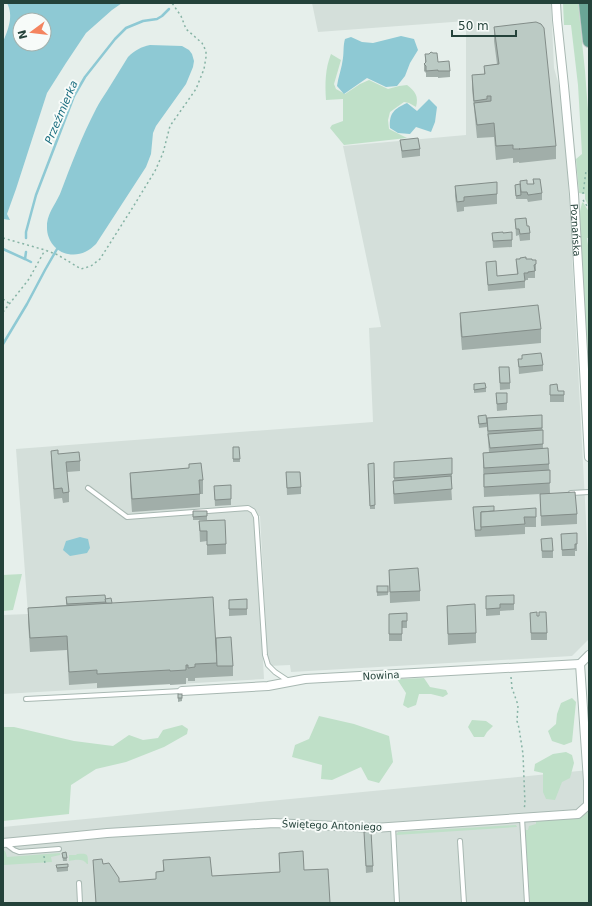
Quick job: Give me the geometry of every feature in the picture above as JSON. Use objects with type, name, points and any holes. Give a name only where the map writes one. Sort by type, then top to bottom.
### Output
[{"type":"main road","points":[[585,3],[589,42]]},
{"type":"street","name":"Poznańska","points":[[556,3],[574,194],[589,457]]},
{"type":"street","points":[[580,664],[589,655]]},
{"type":"street","name":"Nowina","points":[[182,692],[268,686],[305,679],[580,664]]},
{"type":"street","name":"Świętego Antoniego","points":[[4,843],[107,832],[274,823],[374,828],[578,814],[588,805],[580,664]]},
{"type":"lane","points":[[88,488],[127,517],[248,508],[253,511],[256,517],[265,655],[268,665],[275,672],[290,682]]},
{"type":"lane","points":[[564,493],[589,492]]},
{"type":"lane","points":[[26,699],[182,692]]},
{"type":"lane","points":[[522,818],[527,903]]},
{"type":"lane","points":[[393,827],[397,903]]},
{"type":"lane","points":[[460,841],[464,903]]},
{"type":"lane","points":[[4,843],[19,852],[59,849]]},
{"type":"lane","points":[[79,883],[80,903]]},
{"type":"path","points":[[3,238],[58,255],[82,269],[91,266],[100,259],[155,171],[163,153],[170,126],[196,89],[204,69],[206,51],[202,43],[186,29],[181,16],[172,3]]},
{"type":"path","points":[[583,194],[586,171],[589,171]]},
{"type":"path","points":[[582,200],[589,209]]},
{"type":"path","points":[[3,312],[29,279],[45,250]]},
{"type":"path","points":[[3,299],[10,304]]},
{"type":"path","points":[[511,668],[512,688],[518,705],[517,720],[523,754],[525,804],[522,818]]},
{"type":"shaded area","points":[[312,3],[551,3],[554,68],[564,103],[589,577],[589,639],[572,656],[291,672],[290,665],[268,666],[260,516],[255,516],[264,679],[3,694],[3,615],[28,614],[16,449],[373,422],[369,328],[381,327],[343,146],[466,135],[466,21],[318,32]]},
{"type":"shaded area","points":[[589,770],[589,903],[3,903],[3,827]]},
{"type":"green space","points":[[563,3],[578,3],[589,123],[589,207],[585,199],[585,194],[579,193],[576,159],[582,154],[578,85],[571,25],[564,25]]},
{"type":"green space","points":[[331,54],[341,60],[334,84],[336,89],[345,94],[369,80],[388,89],[407,85],[412,89],[417,97],[416,107],[404,102],[390,112],[388,120],[389,129],[407,138],[344,145],[330,128],[332,125],[343,121],[343,99],[326,100],[326,77]]},
{"type":"green space","points":[[583,202],[589,212],[589,238],[587,238],[589,245],[589,381],[579,215]]},
{"type":"green space","points":[[22,574],[13,610],[3,611],[3,575]]},
{"type":"green space","points":[[424,678],[430,687],[446,690],[448,694],[443,697],[431,694],[419,694],[416,705],[408,708],[403,705],[406,693],[397,679]]},
{"type":"green space","points":[[572,698],[576,702],[572,742],[564,745],[552,741],[548,731],[556,724],[557,714],[561,703]]},
{"type":"green space","points":[[319,716],[354,724],[389,736],[393,762],[379,783],[368,780],[361,767],[332,780],[321,779],[322,765],[292,757],[295,745],[309,739]]},
{"type":"green space","points":[[472,720],[486,721],[493,726],[484,737],[474,737],[468,727]]},
{"type":"green space","points":[[182,725],[188,729],[187,734],[164,747],[126,762],[96,769],[71,785],[69,814],[3,821],[3,727],[14,727],[74,741],[113,746],[129,735],[143,740],[158,738],[163,730]]},
{"type":"green space","points":[[566,752],[572,755],[574,763],[570,778],[562,782],[555,800],[546,799],[543,792],[543,773],[534,771],[535,764],[553,754]]},
{"type":"green space","points":[[589,811],[589,903],[530,903],[525,830],[528,830],[529,826],[536,824],[536,821],[578,818]]},
{"type":"green space","points":[[516,825],[517,827],[396,835],[398,832]]},
{"type":"green space","points":[[3,850],[7,857],[60,853],[60,855],[51,857],[52,862],[3,865]]},
{"type":"green space","points":[[69,855],[87,855],[88,864],[81,860],[69,861]]},
{"type":"water","points":[[7,3],[122,3],[86,33],[47,93],[7,214],[10,220],[3,219],[3,42],[10,23],[10,13]]},
{"type":"water","points":[[401,36],[414,39],[418,50],[410,63],[405,76],[397,86],[386,87],[367,78],[344,94],[337,86],[345,39],[351,37],[362,42],[373,43]]},
{"type":"water","points":[[150,45],[182,46],[189,50],[194,61],[186,84],[156,126],[153,133],[151,154],[146,167],[96,244],[80,254],[64,253],[56,248],[50,241],[47,232],[49,214],[60,194],[81,140],[100,102],[128,57],[138,49]]},
{"type":"water","points":[[429,99],[437,107],[435,122],[431,132],[416,127],[410,134],[398,133],[390,128],[390,119],[393,112],[399,107],[407,103],[417,111]]},
{"type":"water","points":[[80,537],[88,539],[90,548],[87,553],[70,556],[63,550],[66,541]]},
{"type":"building","points":[[536,22],[541,24],[544,28],[556,146],[513,149],[513,145],[496,146],[494,123],[477,125],[474,103],[491,101],[491,96],[487,96],[487,99],[474,101],[472,75],[485,74],[484,66],[499,64],[494,27]]},
{"type":"building","points":[[431,52],[437,53],[438,62],[449,61],[450,71],[426,71],[426,66],[424,64],[426,62],[425,54],[429,54]]},
{"type":"building","points":[[418,138],[420,149],[402,151],[400,140]]},
{"type":"building","points":[[533,179],[540,179],[542,193],[528,195],[527,192],[521,192],[520,181],[527,180],[527,184],[534,184]]},
{"type":"building","points":[[497,182],[497,194],[464,197],[464,201],[457,202],[455,186]]},
{"type":"building","points":[[520,184],[521,195],[516,196],[515,185]]},
{"type":"building","points":[[526,218],[530,233],[520,234],[519,229],[516,229],[515,219]]},
{"type":"building","points":[[512,232],[512,240],[493,241],[492,233]]},
{"type":"building","points":[[526,257],[526,259],[536,260],[536,264],[534,265],[535,271],[524,273],[525,281],[488,285],[486,262],[496,261],[497,276],[518,274],[516,259]]},
{"type":"building","points":[[538,305],[541,329],[462,337],[460,313]]},
{"type":"building","points":[[541,353],[543,365],[519,367],[518,359],[522,359],[522,355]]},
{"type":"building","points":[[499,367],[509,367],[510,383],[500,383]]},
{"type":"building","points":[[485,383],[486,388],[474,390],[474,384]]},
{"type":"building","points":[[557,384],[558,391],[564,391],[564,395],[550,395],[550,385]]},
{"type":"building","points":[[496,393],[507,393],[507,403],[497,404]]},
{"type":"building","points":[[486,415],[487,423],[479,424],[478,416]]},
{"type":"building","points":[[542,415],[542,428],[488,431],[487,418]]},
{"type":"building","points":[[543,430],[543,444],[490,448],[488,434]]},
{"type":"building","points":[[233,447],[239,447],[240,459],[233,459]]},
{"type":"building","points":[[548,448],[549,464],[484,468],[483,453]]},
{"type":"building","points":[[58,450],[58,454],[79,452],[80,461],[66,462],[69,492],[63,493],[62,488],[54,489],[51,451]]},
{"type":"building","points":[[452,458],[452,474],[394,478],[394,462]]},
{"type":"building","points":[[201,463],[203,480],[199,480],[200,494],[132,499],[130,473],[189,468],[189,464]]},
{"type":"building","points":[[374,463],[375,505],[370,506],[368,464]]},
{"type":"building","points":[[550,470],[550,483],[484,487],[484,474]]},
{"type":"building","points":[[286,472],[300,472],[301,487],[287,488]]},
{"type":"building","points":[[451,476],[452,489],[394,494],[393,481]]},
{"type":"building","points":[[231,485],[231,499],[215,500],[214,486]]},
{"type":"building","points":[[575,492],[577,514],[541,516],[540,494]]},
{"type":"building","points":[[494,506],[494,511],[481,512],[481,530],[475,530],[473,507]]},
{"type":"building","points":[[536,508],[536,517],[524,517],[525,524],[481,527],[481,512]]},
{"type":"building","points":[[193,511],[207,511],[207,516],[193,517]]},
{"type":"building","points":[[225,520],[226,544],[207,545],[207,531],[200,531],[199,521]]},
{"type":"building","points":[[577,533],[577,544],[575,544],[575,549],[562,550],[561,534]]},
{"type":"building","points":[[552,538],[553,551],[542,551],[541,539]]},
{"type":"building","points":[[418,568],[420,591],[390,592],[389,570]]},
{"type":"building","points":[[377,586],[388,586],[388,592],[377,592]]},
{"type":"building","points":[[105,595],[106,602],[67,604],[66,597]]},
{"type":"building","points":[[514,595],[514,604],[500,604],[500,608],[486,609],[486,596]]},
{"type":"building","points":[[213,597],[217,663],[195,664],[195,667],[188,668],[188,665],[186,665],[186,670],[97,674],[97,670],[69,672],[67,636],[30,638],[28,608]]},
{"type":"building","points":[[111,598],[112,603],[106,603],[105,599]]},
{"type":"building","points":[[247,599],[247,609],[229,609],[229,600]]},
{"type":"building","points":[[475,604],[476,633],[448,634],[447,606]]},
{"type":"building","points":[[537,612],[537,616],[539,616],[539,612],[546,612],[547,633],[531,633],[530,613]]},
{"type":"building","points":[[407,613],[407,621],[402,621],[402,634],[389,634],[389,614]]},
{"type":"building","points":[[231,637],[233,666],[217,666],[216,638]]},
{"type":"building","points":[[178,694],[182,694],[182,698],[178,698]]},
{"type":"building","points":[[371,831],[373,866],[366,866],[364,832]]},
{"type":"building","points":[[303,851],[304,870],[328,869],[330,903],[96,903],[93,860],[102,859],[103,864],[109,863],[119,878],[119,882],[156,879],[156,872],[164,871],[163,860],[210,857],[212,876],[280,872],[279,853]]},
{"type":"building","points":[[66,852],[67,858],[63,858],[62,853]]},
{"type":"building","points":[[68,864],[68,867],[57,868],[56,865]]},
{"type":"waterway","name":"Przeźmierka","points":[[26,238],[26,232],[36,195],[74,96],[85,77],[115,39],[126,28],[143,21],[157,19],[169,9]]},
{"type":"waterway","points":[[3,249],[25,259]]},
{"type":"waterway","name":"Przeźmierka","points":[[3,344],[57,249]]},
{"type":"waterway","name":"Przeźmierka","points":[[26,252],[25,259],[31,262]]}]
